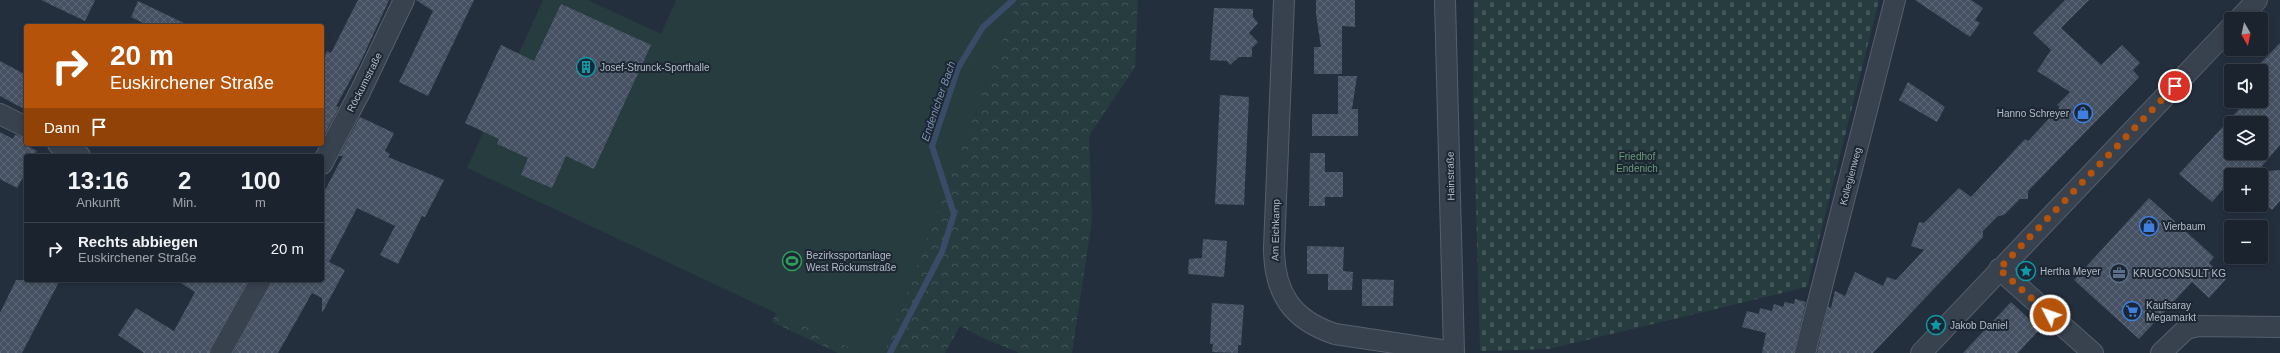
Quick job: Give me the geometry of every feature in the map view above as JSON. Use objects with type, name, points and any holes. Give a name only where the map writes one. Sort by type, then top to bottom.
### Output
[{"type":"street","name":"Röckumstraße","points":[[324,160],[360,92],[404,0]]},
{"type":"street","name":"Am Eichkamp","points":[[1284,0],[1274,248],[1275,273],[1280,287],[1296,313],[1316,328],[1335,334],[1454,352]]},
{"type":"street","name":"Hainstraße","points":[[1445,0],[1454,352]]},
{"type":"street","name":"Kollegienweg","points":[[1805,353],[1895,0]]},
{"type":"street","points":[[2246,12],[2257,0]]},
{"type":"street","points":[[1921,353],[1999,269],[2224,34]]},
{"type":"street","points":[[0,114],[24,126]]},
{"type":"street","points":[[62,146],[76,154]]},
{"type":"street","points":[[1999,269],[2094,353]]},
{"type":"street","points":[[220,353],[260,282]]},
{"type":"street","points":[[2161,353],[2186,329],[2198,326],[2280,327]]},
{"type":"green space","name":"Bezirkssportanlage West Röckumstraße","points":[[543,0],[588,0],[661,34],[676,0],[1018,0],[884,353],[861,353],[467,168]]},
{"type":"green space","points":[[861,0],[1138,0],[1135,67],[1089,136],[1092,220],[1072,353],[1019,353],[983,338],[960,326],[945,353],[838,353],[772,322],[785,292]]},
{"type":"green space","name":"Friedhof Endenich","points":[[1474,0],[1879,0],[1807,287],[1549,349],[1480,351],[1473,90]]},
{"type":"building","points":[[41,0],[95,0],[85,21]]},
{"type":"building","points":[[358,0],[389,0],[361,61],[336,106],[339,107],[324,135],[324,58],[327,51],[331,53]]},
{"type":"building","points":[[416,0],[474,0],[428,96],[399,82],[433,11]]},
{"type":"building","points":[[1316,0],[1355,0],[1355,27],[1342,26],[1342,74],[1314,74],[1314,47],[1321,47],[1316,14]]},
{"type":"building","points":[[1915,0],[1971,0],[1983,8],[1975,20],[1980,23],[1970,37]]},
{"type":"building","points":[[2065,0],[2089,0],[2061,28],[2101,65],[2122,45],[2140,63],[2133,70],[2139,77],[2028,191],[2028,199],[2020,199],[2004,215],[1998,216],[1983,231],[1983,237],[1873,353],[1817,353],[1828,307],[1831,308],[1835,291],[1845,296],[1855,272],[1883,286],[1887,277],[1896,280],[1924,250],[1911,246],[1919,222],[1924,223],[1959,188],[1971,197],[2025,139],[2028,141],[2060,107],[2057,105],[2070,92],[2037,71],[2051,50],[2033,33]]},
{"type":"building","points":[[138,1],[186,24],[145,24],[131,17]]},
{"type":"building","name":"Josef-Strunck-Sporthalle","points":[[561,4],[651,45],[594,169],[566,156],[552,188],[521,175],[528,158],[497,144],[499,139],[465,123],[501,45],[534,61]]},
{"type":"building","points":[[1214,8],[1253,9],[1253,17],[1258,23],[1249,33],[1258,42],[1252,48],[1252,57],[1239,57],[1230,65],[1227,61],[1210,60]]},
{"type":"building","points":[[2280,43],[2280,145],[2268,159],[2268,116],[2233,116],[2240,108],[2268,108],[2268,64],[2260,64]]},
{"type":"building","points":[[0,61],[24,74],[24,109],[0,96]]},
{"type":"building","points":[[1338,76],[1357,76],[1352,109],[1358,109],[1358,136],[1312,136],[1312,114],[1338,114]]},
{"type":"building","points":[[1908,82],[1945,107],[1937,122],[1899,100]]},
{"type":"building","points":[[1220,95],[1249,97],[1244,205],[1215,204]]},
{"type":"building","points":[[360,117],[394,133],[385,151],[390,154],[388,157],[444,180],[425,217],[422,216],[398,264],[380,255],[395,226],[357,208],[329,262],[345,270],[322,313],[322,298],[312,293],[278,353],[233,353],[271,282],[324,282],[324,192],[343,156],[339,156]]},
{"type":"building","points":[[2224,126],[2224,160],[2267,160],[2260,168],[2224,168],[2224,188],[2212,202],[2179,174]]},
{"type":"building","points":[[0,132],[13,139],[15,135],[24,137],[24,146],[28,146],[37,151],[35,154],[24,154],[24,176],[17,188],[0,179]]},
{"type":"building","points":[[1310,153],[1325,153],[1325,172],[1343,172],[1343,197],[1325,197],[1325,206],[1309,206]]},
{"type":"building","points":[[2280,170],[2280,201],[2272,210],[2268,206],[2268,171]]},
{"type":"building","points":[[2149,198],[2214,257],[2209,263],[2226,279],[2209,298],[2192,282],[2139,339],[2074,280]]},
{"type":"building","points":[[1203,239],[1227,241],[1224,277],[1188,274],[1189,259],[1202,258]]},
{"type":"building","points":[[1307,246],[1344,247],[1343,271],[1353,272],[1352,290],[1328,290],[1328,274],[1307,274]]},
{"type":"building","points":[[1362,279],[1394,280],[1393,306],[1362,306]]},
{"type":"building","points":[[16,280],[24,280],[24,282],[59,282],[22,353],[0,353],[0,313]]},
{"type":"building","points":[[179,282],[247,282],[209,353],[144,353],[118,335],[136,308],[174,331],[195,292]]},
{"type":"building","points":[[1795,299],[1806,302],[1794,353],[1762,353],[1766,333],[1742,327],[1747,311],[1759,314],[1760,308],[1772,311],[1774,304],[1783,307],[1785,302],[1794,304]]},
{"type":"building","points":[[2011,302],[2040,329],[2018,353],[1963,353]]},
{"type":"building","points":[[1212,303],[1244,305],[1241,345],[1238,345],[1238,353],[1212,352],[1213,344],[1210,344]]},
{"type":"waterway","name":"Endenicher Bach","points":[[890,353],[942,252],[954,214],[932,146],[958,68],[983,27],[1013,0]]},
{"type":"place","name":"Josef-Strunck-Sporthalle","points":[[586,67]]},
{"type":"place","name":"Hanno Schreyer","points":[[2083,113]]},
{"type":"place","name":"Vierbaum","points":[[2149,226]]},
{"type":"place","name":"Bezirkssportanlage West Röckumstraße","points":[[792,261]]},
{"type":"place","name":"Hertha Meyer","points":[[2026,271]]},
{"type":"place","name":"KRUGCONSULT KG","points":[[2119,273]]},
{"type":"place","name":"Kaufsaray Megamarkt","points":[[2132,311]]},
{"type":"place","name":"Jakob Daniel","points":[[1936,325]]},
{"type":"route","points":[[2050,315],[1999,269],[2175,86]]}]
